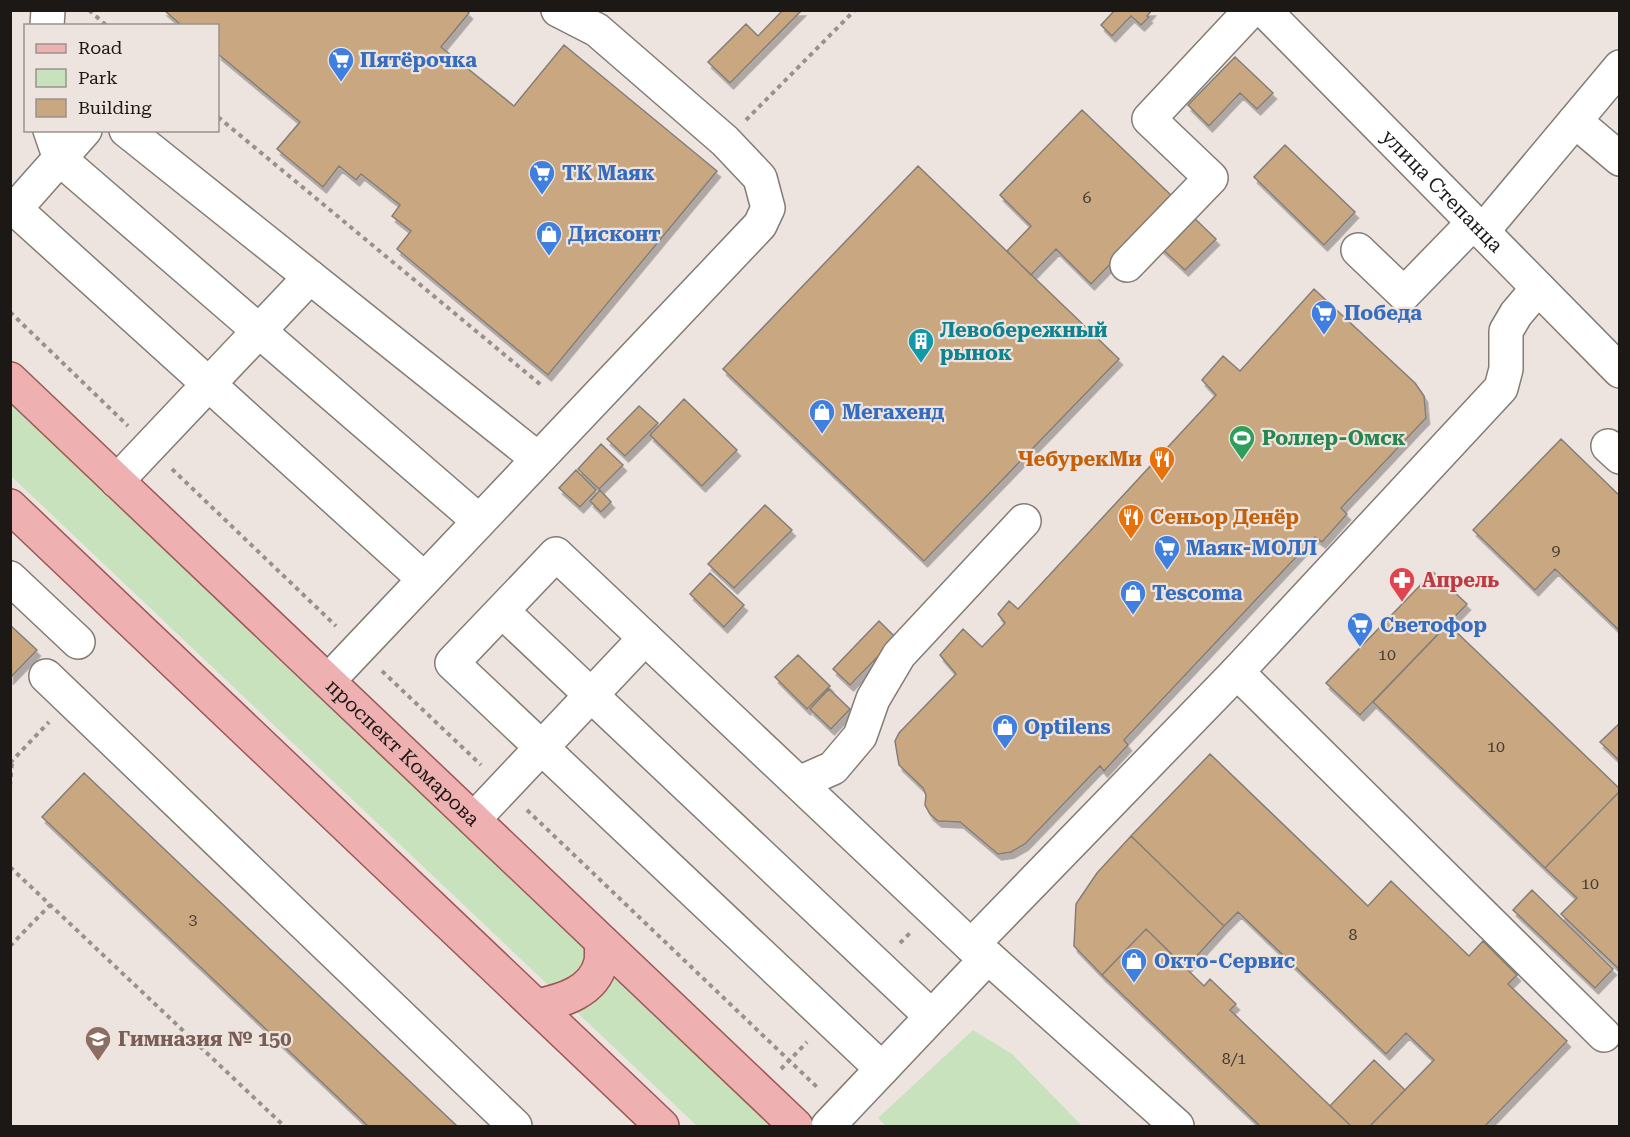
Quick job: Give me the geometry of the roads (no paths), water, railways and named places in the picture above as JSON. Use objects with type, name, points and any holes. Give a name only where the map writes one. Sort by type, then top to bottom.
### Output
[{"type":"main road","name":"проспект Комарова","points":[[10,379],[796,1126]]},
{"type":"main road","points":[[10,506],[662,1126]]},
{"type":"main road","points":[[536,1006],[559,1002],[577,993],[593,978],[601,962],[602,942]]},
{"type":"street","points":[[328,680],[760,225],[768,208],[760,178],[724,141],[597,30],[558,10]]},
{"type":"street","points":[[1127,265],[1211,178],[1149,118],[1251,10]]},
{"type":"street","name":"улица Степанца","points":[[1264,10],[1620,371]]},
{"type":"street","points":[[1358,250],[1404,294],[1478,227],[1575,121],[1620,67]]},
{"type":"street","points":[[1575,121],[1620,159]]},
{"type":"street","points":[[81,132],[55,145],[15,209],[424,579]]},
{"type":"street","points":[[129,132],[538,459]]},
{"type":"street","points":[[55,145],[259,331],[479,521]]},
{"type":"street","points":[[117,481],[310,277]]},
{"type":"street","points":[[835,1119],[932,1016],[979,951],[1500,388],[1506,369],[1506,331],[1516,314],[1538,288]]},
{"type":"street","points":[[799,783],[833,768],[860,736],[873,699],[899,655],[1024,521]]},
{"type":"street","points":[[882,1069],[452,663],[556,554],[979,951],[1177,1126]]},
{"type":"street","points":[[10,578],[78,642]]},
{"type":"street","points":[[502,611],[932,1016]]},
{"type":"street","points":[[474,819],[645,638]]},
{"type":"street","points":[[1237,672],[1604,1035]]},
{"type":"street","points":[[46,676],[515,1126]]},
{"type":"place","name":"Пятёрочка","points":[[341,83]]},
{"type":"place","name":"ТК Маяк","points":[[542,196]]},
{"type":"place","name":"Дисконт","points":[[549,257]]},
{"type":"place","name":"Победа","points":[[1324,336]]},
{"type":"place","name":"Левобережный рынок","points":[[921,364]]},
{"type":"place","name":"Мегахенд","points":[[822,435]]},
{"type":"place","name":"Роллер-Омск","points":[[1242,461]]},
{"type":"place","name":"ЧебурекМи","points":[[1162,482]]},
{"type":"place","name":"Сеньор Денёр","points":[[1131,540]]},
{"type":"place","name":"Маяк-МОЛЛ","points":[[1167,571]]},
{"type":"place","name":"Апрель","points":[[1402,603]]},
{"type":"place","name":"Tescoma","points":[[1133,616]]},
{"type":"place","name":"Светофор","points":[[1360,648]]},
{"type":"place","name":"Optilens","points":[[1005,750]]},
{"type":"place","name":"Окто-Сервис","points":[[1134,984]]},
{"type":"place","name":"Гимназия № 150","points":[[98,1062]]}]
